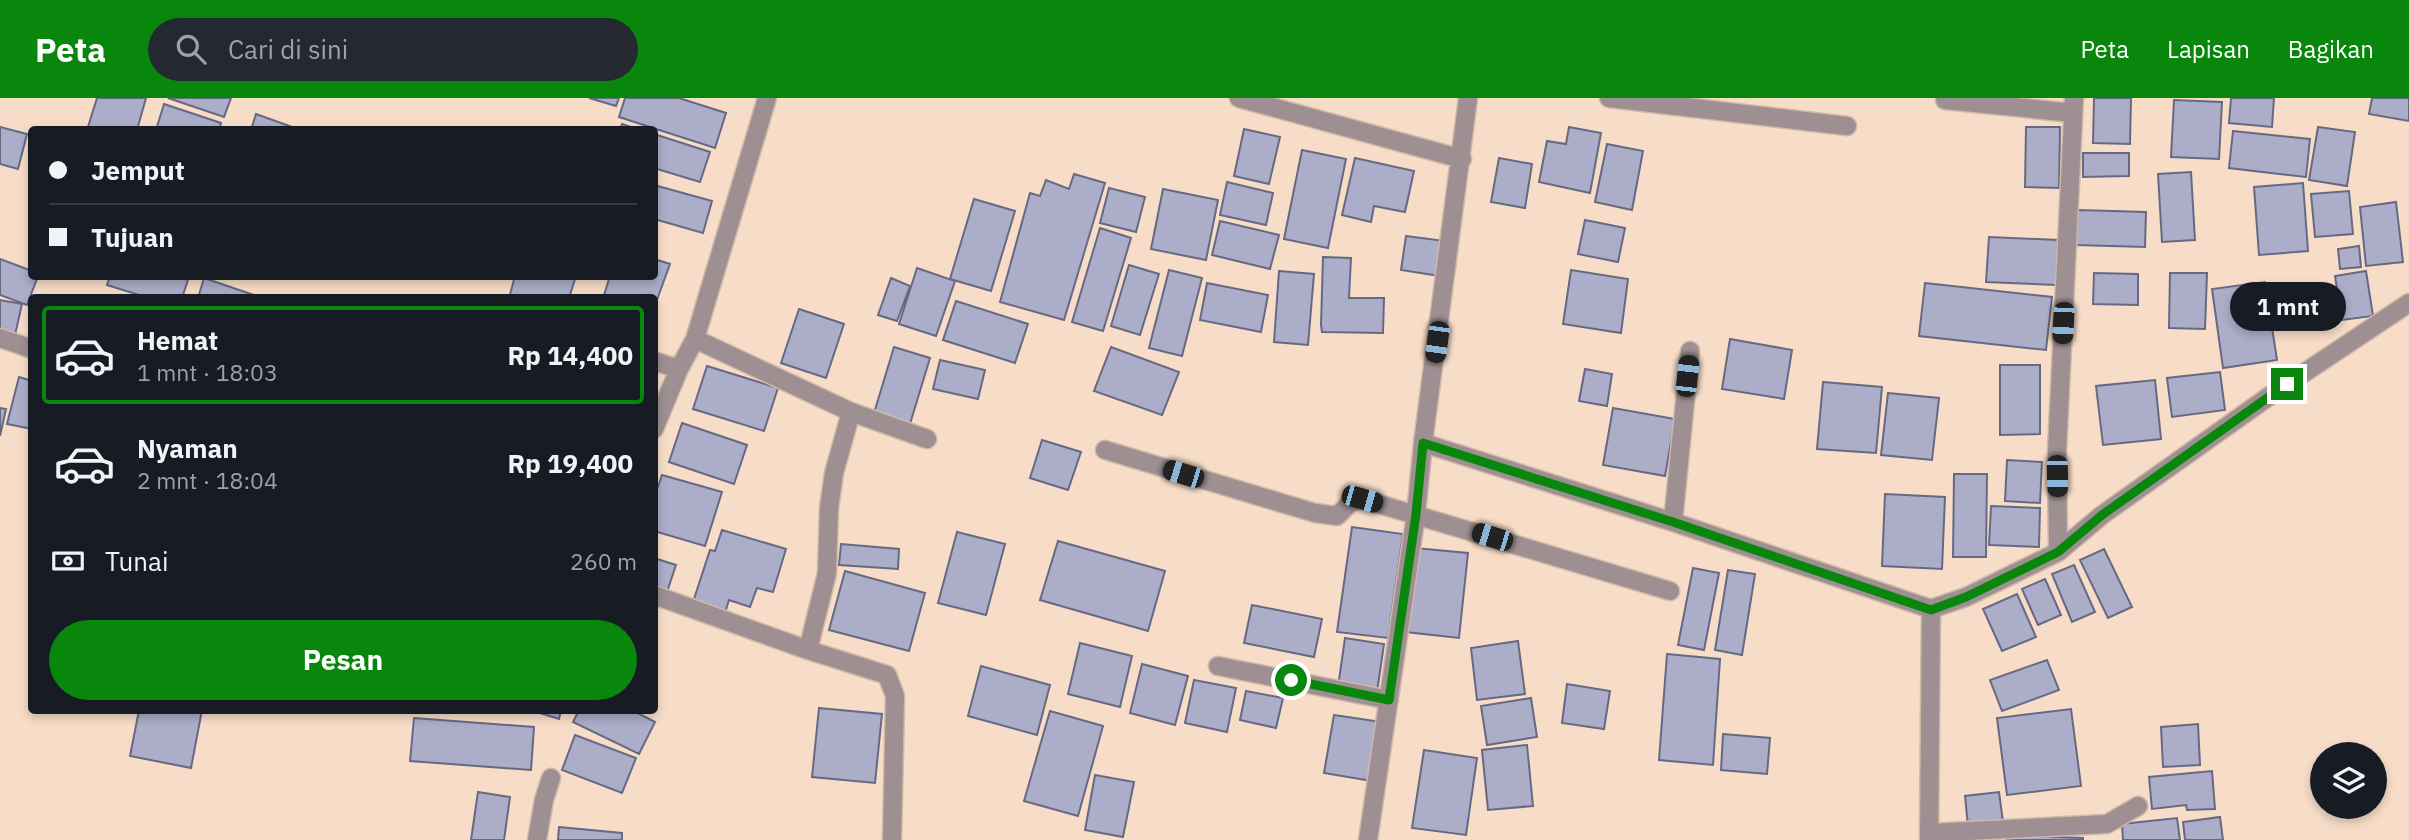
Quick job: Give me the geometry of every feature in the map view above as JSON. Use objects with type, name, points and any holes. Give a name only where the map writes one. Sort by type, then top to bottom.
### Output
[{"type":"street","points":[[658,419],[695,339],[767,98]]},
{"type":"street","points":[[1239,98],[1462,159]]},
{"type":"street","points":[[1368,840],[1416,514],[1468,98]]},
{"type":"street","points":[[1609,98],[1847,126]]},
{"type":"street","points":[[1945,100],[2073,106],[2057,451],[2058,552]]},
{"type":"street","points":[[1423,443],[1673,522],[1931,610],[1966,597],[2058,552],[2124,499],[2409,303]]},
{"type":"street","points":[[0,338],[28,348]]},
{"type":"street","points":[[695,339],[851,412],[927,439]]},
{"type":"street","points":[[1673,522],[1690,351]]},
{"type":"street","points":[[658,362],[679,369]]},
{"type":"street","points":[[808,650],[827,573],[829,508],[834,473],[851,412]]},
{"type":"street","points":[[1105,450],[1315,513],[1337,516],[1351,502],[1362,499],[1670,591]]},
{"type":"street","points":[[658,596],[887,675],[895,696],[892,840]]},
{"type":"street","points":[[1931,610],[1929,836],[2107,824],[2138,806]]},
{"type":"street","points":[[1218,666],[1389,700]]},
{"type":"street","points":[[537,840],[551,778]]},
{"type":"building","points":[[97,98],[146,98],[138,126],[88,126]]},
{"type":"building","points":[[168,98],[231,98],[224,117]]},
{"type":"building","points":[[589,98],[619,98],[616,106]]},
{"type":"building","points":[[625,98],[679,98],[726,113],[715,148],[658,130],[658,126],[647,126],[619,117]]},
{"type":"building","points":[[2094,98],[2131,98],[2130,144],[2093,143]]},
{"type":"building","points":[[2231,98],[2274,98],[2272,127],[2229,123]]},
{"type":"building","points":[[2372,98],[2409,98],[2409,121],[2369,114]]},
{"type":"building","points":[[2174,100],[2222,102],[2219,159],[2171,157]]},
{"type":"building","points":[[164,104],[221,123],[220,126],[157,126]]},
{"type":"building","points":[[256,114],[289,126],[252,126]]},
{"type":"building","points":[[0,127],[27,134],[18,169],[0,164]]},
{"type":"building","points":[[1569,127],[1601,133],[1590,193],[1539,182],[1547,141],[1566,144]]},
{"type":"building","points":[[2026,127],[2060,127],[2059,188],[2025,187]]},
{"type":"building","points":[[2318,127],[2355,132],[2347,186],[2309,180]]},
{"type":"building","points":[[1244,129],[1280,137],[1269,184],[1234,176]]},
{"type":"building","points":[[2233,131],[2310,139],[2306,177],[2229,168]]},
{"type":"building","points":[[658,135],[710,152],[700,182],[658,169]]},
{"type":"building","points":[[1607,144],[1643,151],[1632,210],[1595,202]]},
{"type":"building","points":[[1302,150],[1346,159],[1328,248],[1284,239]]},
{"type":"building","points":[[2083,153],[2129,153],[2129,176],[2083,177]]},
{"type":"building","points":[[1355,158],[1414,171],[1405,212],[1374,206],[1371,222],[1342,215]]},
{"type":"building","points":[[1499,158],[1532,164],[1525,208],[1491,202]]},
{"type":"building","points":[[2191,172],[2195,240],[2162,242],[2158,174]]},
{"type":"building","points":[[1074,174],[1105,183],[1064,320],[1000,302],[1030,193],[1040,196],[1046,180],[1069,189]]},
{"type":"building","points":[[1227,182],[1273,193],[1266,225],[1220,215]]},
{"type":"building","points":[[2303,183],[2308,251],[2259,255],[2254,187]]},
{"type":"building","points":[[658,186],[712,201],[703,233],[658,220]]},
{"type":"building","points":[[1109,188],[1145,197],[1136,232],[1100,223]]},
{"type":"building","points":[[1163,189],[1218,200],[1206,260],[1151,249]]},
{"type":"building","points":[[2349,191],[2353,234],[2315,237],[2311,194]]},
{"type":"building","points":[[974,199],[1015,211],[991,291],[950,279]]},
{"type":"building","points":[[2396,202],[2403,262],[2366,266],[2360,207]]},
{"type":"building","points":[[2078,210],[2146,212],[2145,247],[2076,245]]},
{"type":"building","points":[[1585,220],[1625,228],[1618,262],[1578,254]]},
{"type":"building","points":[[1220,221],[1279,235],[1270,269],[1212,255]]},
{"type":"building","points":[[1100,228],[1131,238],[1103,331],[1072,322]]},
{"type":"building","points":[[1406,236],[1445,241],[1440,276],[1401,270]]},
{"type":"building","points":[[1989,237],[2058,240],[2056,285],[1986,282]]},
{"type":"building","points":[[2359,246],[2361,267],[2340,269],[2338,249]]},
{"type":"building","points":[[1323,257],[1351,258],[1349,298],[1384,298],[1383,333],[1322,332]]},
{"type":"building","points":[[0,259],[28,270],[28,280],[36,280],[31,294],[28,294],[27,305],[0,295]]},
{"type":"building","points":[[658,260],[670,264],[658,297],[658,294],[604,294],[609,280],[658,280]]},
{"type":"building","points":[[1129,265],[1159,274],[1140,335],[1111,326]]},
{"type":"building","points":[[917,268],[955,281],[936,336],[899,324]]},
{"type":"building","points":[[1169,270],[1202,278],[1182,356],[1149,348]]},
{"type":"building","points":[[1571,270],[1628,279],[1621,333],[1563,324]]},
{"type":"building","points":[[1279,271],[1314,274],[1308,345],[1274,342]]},
{"type":"building","points":[[2366,271],[2373,316],[2342,320],[2335,276]]},
{"type":"building","points":[[2094,273],[2138,274],[2138,305],[2093,304]]},
{"type":"building","points":[[2170,273],[2207,273],[2205,329],[2169,328]]},
{"type":"building","points":[[891,278],[910,286],[897,321],[878,315]]},
{"type":"building","points":[[109,280],[188,280],[183,294],[136,294],[107,285]]},
{"type":"building","points":[[203,280],[210,280],[251,294],[199,294]]},
{"type":"building","points":[[514,280],[575,280],[570,294],[510,294]]},
{"type":"building","points":[[2265,282],[2277,360],[2223,368],[2212,289]]},
{"type":"building","points":[[1207,283],[1268,295],[1261,332],[1200,320]]},
{"type":"building","points":[[1925,283],[2052,297],[2046,350],[1919,336]]},
{"type":"building","points":[[0,300],[22,304],[15,335],[0,332]]},
{"type":"building","points":[[956,301],[1028,324],[1015,363],[943,340]]},
{"type":"building","points":[[799,309],[844,324],[826,378],[781,363]]},
{"type":"building","points":[[1730,339],[1792,350],[1784,399],[1722,389]]},
{"type":"building","points":[[894,347],[930,358],[910,424],[874,413]]},
{"type":"building","points":[[1111,347],[1179,372],[1162,415],[1094,391]]},
{"type":"building","points":[[940,360],[985,370],[978,399],[933,389]]},
{"type":"building","points":[[2000,365],[2040,365],[2040,434],[2000,435]]},
{"type":"building","points":[[707,366],[778,388],[764,431],[693,409]]},
{"type":"building","points":[[1585,369],[1612,374],[1607,406],[1579,401]]},
{"type":"building","points":[[2220,372],[2225,410],[2172,417],[2167,378]]},
{"type":"building","points":[[19,377],[28,380],[28,428],[7,424]]},
{"type":"building","points":[[2155,380],[2161,439],[2103,445],[2096,386]]},
{"type":"building","points":[[1823,382],[1882,387],[1876,453],[1817,449]]},
{"type":"building","points":[[1888,393],[1939,398],[1932,460],[1881,455]]},
{"type":"building","points":[[0,408],[6,409],[0,436]]},
{"type":"building","points":[[1613,408],[1675,419],[1665,476],[1603,465]]},
{"type":"building","points":[[682,423],[747,445],[734,484],[669,462]]},
{"type":"building","points":[[1042,440],[1081,452],[1068,490],[1030,478]]},
{"type":"building","points":[[2007,460],[2042,462],[2040,503],[2005,501]]},
{"type":"building","points":[[1954,474],[1987,474],[1986,557],[1953,557]]},
{"type":"building","points":[[662,475],[722,492],[705,546],[658,532],[658,486]]},
{"type":"building","points":[[1885,494],[1945,497],[1942,569],[1882,566]]},
{"type":"building","points":[[1991,506],[2040,508],[2039,547],[1989,545]]},
{"type":"building","points":[[1352,527],[1403,534],[1388,638],[1337,632]]},
{"type":"building","points":[[722,530],[786,549],[773,592],[757,588],[750,607],[729,600],[724,616],[692,605],[710,550],[715,551]]},
{"type":"building","points":[[957,532],[1005,544],[986,615],[938,603]]},
{"type":"building","points":[[1058,541],[1165,571],[1148,631],[1040,600]]},
{"type":"building","points":[[841,544],[899,549],[898,569],[839,565]]},
{"type":"building","points":[[1415,548],[1468,553],[1459,638],[1406,632]]},
{"type":"building","points":[[2104,549],[2132,607],[2108,618],[2080,560]]},
{"type":"building","points":[[658,559],[676,565],[667,592],[658,589]]},
{"type":"building","points":[[2074,565],[2095,612],[2072,622],[2052,574]]},
{"type":"building","points":[[1693,568],[1719,573],[1704,650],[1678,645]]},
{"type":"building","points":[[1728,570],[1755,574],[1742,655],[1715,650]]},
{"type":"building","points":[[845,571],[925,593],[909,651],[829,630]]},
{"type":"building","points":[[2045,579],[2061,615],[2038,625],[2022,589]]},
{"type":"building","points":[[2017,594],[2036,637],[2002,651],[1983,609]]},
{"type":"building","points":[[1252,605],[1322,619],[1314,657],[1244,643]]},
{"type":"building","points":[[1345,638],[1384,644],[1377,692],[1338,687]]},
{"type":"building","points":[[1518,641],[1525,694],[1477,700],[1471,648]]},
{"type":"building","points":[[1080,643],[1132,656],[1120,707],[1068,694]]},
{"type":"building","points":[[1667,654],[1720,659],[1713,765],[1659,760]]},
{"type":"building","points":[[2047,660],[2059,690],[2002,711],[1990,680]]},
{"type":"building","points":[[1142,664],[1188,676],[1175,725],[1130,713]]},
{"type":"building","points":[[981,666],[1050,685],[1037,735],[968,716]]},
{"type":"building","points":[[1194,680],[1236,688],[1227,732],[1185,723]]},
{"type":"building","points":[[1567,684],[1610,691],[1604,729],[1562,723]]},
{"type":"building","points":[[1246,691],[1283,698],[1276,728],[1240,720]]},
{"type":"building","points":[[1531,698],[1537,737],[1487,745],[1481,706]]},
{"type":"building","points":[[819,708],[882,714],[875,783],[812,777]]},
{"type":"building","points":[[2071,709],[2081,786],[2007,795],[1997,718]]},
{"type":"building","points":[[1050,711],[1103,726],[1078,816],[1024,801]]},
{"type":"building","points":[[138,714],[201,714],[191,768],[130,756]]},
{"type":"building","points":[[543,714],[560,714],[559,719]]},
{"type":"building","points":[[577,714],[640,714],[655,722],[639,754],[573,722]]},
{"type":"building","points":[[1334,715],[1382,722],[1372,781],[1324,773]]},
{"type":"building","points":[[414,718],[534,727],[531,770],[410,761]]},
{"type":"building","points":[[2198,724],[2200,765],[2163,767],[2161,727]]},
{"type":"building","points":[[1723,734],[1770,738],[1767,774],[1721,770]]},
{"type":"building","points":[[575,735],[636,758],[622,793],[562,770]]},
{"type":"building","points":[[1527,745],[1533,806],[1488,810],[1482,750]]},
{"type":"building","points":[[1424,750],[1477,758],[1466,835],[1412,828]]},
{"type":"building","points":[[2212,771],[2215,809],[2187,810],[2186,805],[2152,809],[2149,777]]},
{"type":"building","points":[[1095,775],[1134,782],[1123,837],[1085,830]]},
{"type":"building","points":[[478,792],[510,797],[504,840],[471,840]]},
{"type":"building","points":[[1999,792],[2003,822],[1968,826],[1965,796]]},
{"type":"building","points":[[2220,817],[2223,840],[2185,840],[2183,822]]},
{"type":"building","points":[[2177,818],[2180,840],[2123,840],[2122,824]]},
{"type":"building","points":[[559,827],[622,833],[622,840],[558,840]]},
{"type":"building","points":[[2007,835],[2083,838],[2083,840],[2007,840]]},
{"type":"route","points":[[1291,680],[1389,700],[1416,514],[1423,443],[1673,522],[1931,610],[1966,597],[2058,552],[2102,515],[2287,384]]}]
